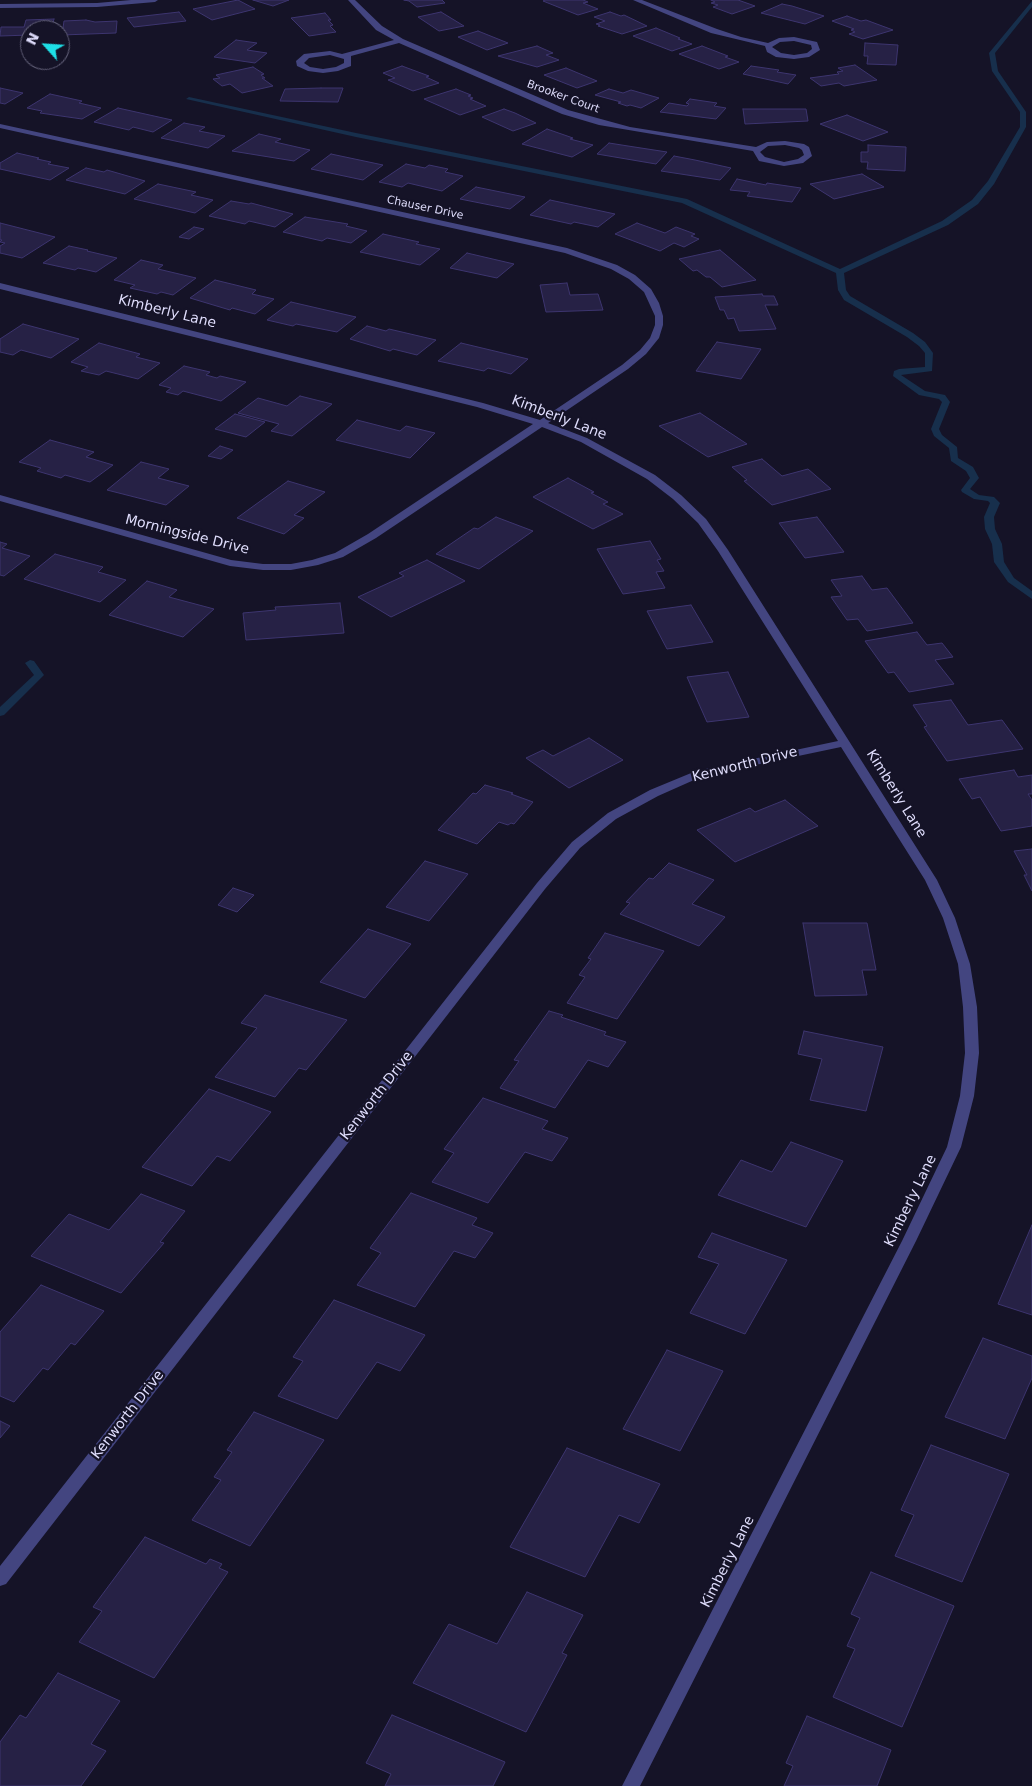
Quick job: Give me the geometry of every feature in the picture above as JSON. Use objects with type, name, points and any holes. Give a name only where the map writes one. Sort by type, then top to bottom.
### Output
[{"type":"street","points":[[0,6],[88,5],[155,0]]},
{"type":"street","name":"Brooker Court","points":[[351,0],[379,28],[400,41],[558,109],[587,119],[640,130],[757,149],[767,144],[793,144],[806,149],[808,156],[800,162],[776,163],[762,159],[756,152],[757,149]]},
{"type":"street","points":[[636,0],[714,31],[740,39],[769,45],[779,40],[802,40],[814,44],[816,50],[809,55],[786,56],[773,53],[769,45]]},
{"type":"street","points":[[344,56],[349,61],[348,64],[330,70],[312,70],[300,64],[302,58],[314,54],[330,53],[344,56],[400,41]]},
{"type":"street","name":"Chauser Drive","points":[[0,126],[567,250],[614,267],[648,291],[655,303],[659,316],[659,326],[654,338],[643,352],[625,367],[540,424]]},
{"type":"street","name":"Kimberly Lane","points":[[0,286],[452,398],[540,424],[584,440],[651,477],[677,497],[702,521],[723,550],[846,742],[931,880],[949,918],[964,964],[970,1006],[972,1053],[968,1096],[954,1147],[909,1241],[632,1786]]},
{"type":"street","name":"Morningside Drive","points":[[0,498],[230,563],[263,567],[291,567],[314,563],[339,555],[372,536],[540,424]]},
{"type":"street","name":"Kenworth Drive","points":[[0,1579],[541,886],[576,845],[612,816],[654,793],[700,773],[846,742]]},
{"type":"building","points":[[238,0],[255,9],[212,20],[193,9]]},
{"type":"building","points":[[253,0],[289,0],[273,6]]},
{"type":"building","points":[[404,0],[442,0],[445,3],[417,7]]},
{"type":"building","points":[[583,0],[588,2],[583,3],[598,9],[578,15],[543,1]]},
{"type":"building","points":[[711,0],[738,0],[755,6],[732,14],[713,7],[718,5],[711,3],[715,2]]},
{"type":"building","points":[[782,4],[824,16],[805,24],[761,13]]},
{"type":"building","points":[[179,12],[186,21],[134,27],[127,18]]},
{"type":"building","points":[[441,12],[464,26],[439,31],[418,17]]},
{"type":"building","points":[[610,12],[621,16],[624,15],[647,26],[622,34],[596,24],[605,21],[594,17]]},
{"type":"building","points":[[325,13],[333,25],[330,26],[336,32],[309,36],[291,18]]},
{"type":"building","points":[[847,16],[861,21],[866,20],[893,30],[863,39],[849,34],[855,32],[851,30],[854,29],[832,21]]},
{"type":"building","points":[[70,21],[117,21],[116,33],[70,35]]},
{"type":"building","points":[[1,27],[20,27],[20,35],[0,36]]},
{"type":"building","points":[[656,28],[692,44],[672,51],[633,36]]},
{"type":"building","points":[[478,31],[508,43],[487,50],[458,37]]},
{"type":"building","points":[[236,40],[257,43],[247,50],[267,53],[255,63],[214,57]]},
{"type":"building","points":[[865,43],[898,45],[896,65],[867,64],[868,56],[864,56]]},
{"type":"building","points":[[537,46],[553,53],[546,55],[559,60],[537,67],[498,56]]},
{"type":"building","points":[[702,46],[739,62],[719,69],[679,54]]},
{"type":"building","points":[[855,65],[877,80],[844,86],[839,83],[821,86],[810,78],[839,74],[837,72],[843,71],[838,68]]},
{"type":"building","points":[[402,66],[429,76],[426,77],[439,83],[413,91],[388,80],[395,78],[383,73]]},
{"type":"building","points":[[751,66],[779,70],[777,72],[796,75],[788,84],[743,74]]},
{"type":"building","points":[[253,67],[264,74],[261,75],[265,78],[262,78],[273,86],[242,93],[230,84],[222,86],[213,79],[220,78],[216,75]]},
{"type":"building","points":[[566,68],[597,81],[577,88],[544,75]]},
{"type":"building","points":[[0,88],[23,93],[5,104],[0,103]]},
{"type":"building","points":[[343,88],[338,102],[280,101],[285,89]]},
{"type":"building","points":[[456,89],[471,95],[468,96],[473,98],[470,99],[486,106],[460,115],[424,99]]},
{"type":"building","points":[[609,89],[623,93],[631,90],[659,98],[641,108],[627,106],[618,103],[621,102],[595,95]]},
{"type":"building","points":[[50,94],[82,101],[79,103],[101,108],[82,119],[40,113],[42,111],[27,108]]},
{"type":"building","points":[[690,99],[717,103],[714,106],[726,108],[716,119],[660,112],[669,103],[687,106],[689,104],[686,103]]},
{"type":"building","points":[[118,108],[172,120],[153,132],[133,127],[129,130],[94,122]]},
{"type":"building","points":[[504,109],[536,123],[513,131],[482,117]]},
{"type":"building","points":[[743,109],[806,109],[808,121],[745,124]]},
{"type":"building","points":[[847,115],[888,132],[863,141],[820,124]]},
{"type":"building","points":[[184,123],[205,127],[199,131],[225,136],[208,148],[161,138]]},
{"type":"building","points":[[547,129],[573,138],[570,139],[593,145],[572,157],[522,144]]},
{"type":"building","points":[[259,134],[281,139],[275,142],[310,150],[294,161],[232,151]]},
{"type":"building","points":[[609,143],[667,152],[656,164],[597,154]]},
{"type":"building","points":[[868,145],[906,147],[905,171],[867,169],[868,162],[861,162],[861,152],[868,152]]},
{"type":"building","points":[[17,153],[51,162],[48,164],[69,168],[50,180],[0,169],[0,163]]},
{"type":"building","points":[[331,154],[383,165],[363,180],[311,169]]},
{"type":"building","points":[[674,156],[731,168],[720,180],[661,171]]},
{"type":"building","points":[[406,164],[425,168],[429,165],[448,169],[445,172],[463,176],[442,191],[408,183],[402,187],[379,182]]},
{"type":"building","points":[[86,168],[104,172],[107,170],[145,181],[125,194],[66,180]]},
{"type":"building","points":[[862,174],[884,187],[834,199],[810,184]]},
{"type":"building","points":[[737,179],[766,185],[767,183],[801,188],[792,202],[747,196],[750,192],[730,190]]},
{"type":"building","points":[[158,184],[196,192],[191,195],[213,200],[195,213],[134,199]]},
{"type":"building","points":[[476,187],[525,197],[510,209],[460,199]]},
{"type":"building","points":[[550,200],[615,214],[598,227],[574,222],[571,224],[530,215]]},
{"type":"building","points":[[231,201],[251,203],[293,214],[275,227],[249,221],[245,224],[209,216]]},
{"type":"building","points":[[305,217],[348,224],[346,226],[367,231],[351,243],[327,238],[322,241],[283,232]]},
{"type":"building","points":[[0,223],[55,237],[22,258],[0,253],[0,246],[5,243],[0,242],[2,240],[0,240]]},
{"type":"building","points":[[637,223],[665,233],[676,227],[695,234],[691,236],[699,239],[684,247],[674,243],[660,251],[615,234]]},
{"type":"building","points":[[194,227],[204,229],[189,239],[179,237]]},
{"type":"building","points":[[383,234],[440,249],[420,265],[360,252]]},
{"type":"building","points":[[69,246],[117,258],[96,272],[78,268],[75,270],[43,263]]},
{"type":"building","points":[[720,250],[756,280],[722,287],[710,277],[706,277],[697,270],[693,271],[679,259]]},
{"type":"building","points":[[467,253],[514,264],[497,278],[450,268]]},
{"type":"building","points":[[141,260],[163,265],[158,269],[196,278],[173,295],[161,292],[157,294],[130,288],[135,285],[114,280]]},
{"type":"building","points":[[215,280],[256,290],[252,294],[274,299],[255,314],[232,308],[230,310],[190,298]]},
{"type":"building","points":[[567,283],[570,295],[598,294],[603,310],[546,312],[540,285]]},
{"type":"building","points":[[762,294],[763,296],[774,296],[778,305],[765,305],[776,329],[739,331],[734,318],[728,319],[724,310],[720,310],[715,297]]},
{"type":"building","points":[[291,302],[356,317],[337,332],[296,324],[293,326],[267,320]]},
{"type":"building","points":[[23,324],[79,339],[51,358],[21,350],[13,355],[0,352],[0,339]]},
{"type":"building","points":[[367,326],[436,340],[417,355],[393,349],[390,351],[350,339]]},
{"type":"building","points":[[717,342],[761,349],[741,379],[696,371]]},
{"type":"building","points":[[99,343],[140,354],[136,357],[160,363],[138,379],[106,371],[99,375],[81,371],[88,367],[71,362]]},
{"type":"building","points":[[461,343],[528,359],[511,374],[488,368],[484,371],[438,361]]},
{"type":"building","points":[[184,366],[210,372],[206,375],[217,378],[220,376],[246,382],[221,401],[183,391],[178,395],[166,392],[171,388],[159,385]]},
{"type":"building","points":[[300,396],[332,404],[292,436],[271,431],[279,424],[238,413],[258,398],[287,406]]},
{"type":"building","points":[[700,413],[747,444],[708,457],[659,426]]},
{"type":"building","points":[[235,414],[265,422],[246,437],[215,429]]},
{"type":"building","points":[[357,420],[400,431],[406,426],[435,433],[410,458],[336,440]]},
{"type":"building","points":[[50,440],[94,452],[86,457],[113,465],[90,482],[65,475],[61,478],[37,471],[41,468],[19,462]]},
{"type":"building","points":[[220,446],[233,450],[221,459],[208,456]]},
{"type":"building","points":[[762,459],[782,476],[808,469],[831,489],[772,505],[744,481],[747,480],[732,467]]},
{"type":"building","points":[[141,462],[169,469],[158,478],[189,486],[166,505],[107,490]]},
{"type":"building","points":[[568,478],[608,502],[603,504],[623,514],[593,529],[533,497]]},
{"type":"building","points":[[288,481],[325,492],[294,515],[304,518],[284,534],[237,518]]},
{"type":"building","points":[[496,517],[533,531],[479,569],[436,554],[474,528],[478,529]]},
{"type":"building","points":[[817,517],[844,552],[805,558],[779,523]]},
{"type":"building","points":[[650,541],[661,559],[657,560],[664,571],[656,572],[665,588],[623,594],[597,549]]},
{"type":"building","points":[[0,542],[7,544],[2,548],[30,556],[4,576],[0,575]]},
{"type":"building","points":[[55,554],[103,567],[98,572],[126,580],[100,602],[24,579]]},
{"type":"building","points":[[427,560],[465,581],[391,617],[358,597],[404,576],[399,573]]},
{"type":"building","points":[[862,576],[872,590],[887,588],[913,623],[867,631],[858,619],[847,620],[831,597],[842,596],[831,580]]},
{"type":"building","points":[[147,581],[177,590],[169,597],[214,609],[183,637],[109,615]]},
{"type":"building","points":[[340,603],[344,633],[246,640],[243,613],[276,610],[275,607]]},
{"type":"building","points":[[691,605],[713,642],[667,649],[647,611]]},
{"type":"building","points":[[917,632],[927,645],[942,643],[953,657],[935,660],[954,684],[909,692],[894,672],[888,673],[865,641]]},
{"type":"building","points":[[728,672],[749,717],[707,722],[687,677]]},
{"type":"building","points":[[951,700],[968,725],[1002,720],[1023,749],[947,761],[924,727],[927,726],[913,705]]},
{"type":"building","points":[[589,738],[623,760],[569,788],[526,758],[543,750],[553,756]]},
{"type":"building","points":[[1014,770],[1018,777],[1032,775],[1032,794],[1028,794],[1032,800],[1032,826],[1001,831],[980,797],[972,799],[959,779]]},
{"type":"building","points":[[485,785],[513,793],[511,794],[533,802],[514,824],[508,825],[499,822],[477,844],[438,830],[473,793],[476,794]]},
{"type":"building","points":[[785,800],[818,826],[735,862],[697,830],[750,808],[755,812]]},
{"type":"building","points":[[1032,849],[1032,891],[1024,875],[1027,875],[1014,851]]},
{"type":"building","points":[[425,861],[468,874],[429,921],[386,907]]},
{"type":"building","points":[[669,863],[714,880],[692,904],[725,917],[699,946],[620,914],[630,903],[626,902],[649,878],[653,879]]},
{"type":"building","points":[[233,888],[254,895],[237,912],[218,905]]},
{"type":"building","points":[[803,923],[867,923],[876,970],[862,970],[867,995],[815,996]]},
{"type":"building","points":[[368,929],[411,944],[365,998],[320,982]]},
{"type":"building","points":[[605,933],[664,951],[617,1019],[567,1003],[585,977],[579,975],[591,959],[588,958]]},
{"type":"building","points":[[265,995],[347,1020],[306,1070],[299,1068],[275,1097],[215,1077],[257,1028],[241,1023]]},
{"type":"building","points":[[549,1011],[606,1032],[604,1035],[626,1042],[608,1067],[588,1060],[555,1108],[500,1088],[519,1061],[514,1060]]},
{"type":"building","points":[[804,1031],[883,1047],[866,1111],[810,1100],[822,1059],[798,1054]]},
{"type":"building","points":[[209,1089],[271,1112],[230,1161],[217,1156],[192,1186],[142,1167]]},
{"type":"building","points":[[483,1098],[548,1121],[542,1129],[568,1138],[552,1161],[525,1152],[488,1203],[432,1182],[454,1153],[444,1149]]},
{"type":"building","points":[[791,1142],[843,1161],[806,1227],[718,1195],[741,1160],[772,1172]]},
{"type":"building","points":[[411,1193],[477,1218],[472,1225],[493,1233],[475,1258],[454,1251],[415,1307],[357,1285],[381,1253],[370,1248]]},
{"type":"building","points":[[141,1194],[185,1211],[160,1242],[164,1243],[121,1293],[31,1256],[69,1214],[109,1230]]},
{"type":"building","points":[[1032,1225],[1032,1315],[998,1304]]},
{"type":"building","points":[[712,1233],[787,1260],[745,1334],[690,1313],[719,1264],[698,1257]]},
{"type":"building","points":[[41,1285],[104,1311],[75,1345],[71,1343],[48,1370],[43,1368],[14,1402],[0,1396],[0,1332]]},
{"type":"building","points":[[334,1300],[425,1335],[400,1371],[377,1362],[337,1419],[278,1396],[303,1361],[293,1357]]},
{"type":"building","points":[[983,1338],[1032,1356],[1032,1378],[1005,1439],[945,1417]]},
{"type":"building","points":[[667,1350],[723,1371],[680,1451],[623,1429]]},
{"type":"building","points":[[254,1412],[324,1440],[250,1546],[192,1520],[221,1480],[214,1477],[232,1452],[227,1450]]},
{"type":"building","points":[[0,1421],[10,1426],[0,1438]]},
{"type":"building","points":[[931,1445],[1009,1474],[962,1582],[895,1556],[914,1515],[901,1510]]},
{"type":"building","points":[[567,1448],[660,1484],[639,1523],[619,1515],[585,1577],[510,1547]]},
{"type":"building","points":[[145,1537],[206,1564],[210,1559],[222,1564],[219,1568],[228,1572],[154,1678],[79,1642],[102,1611],[93,1607]]},
{"type":"building","points":[[871,1572],[954,1606],[902,1727],[833,1697],[855,1649],[847,1646],[860,1618],[851,1614]]},
{"type":"building","points":[[527,1592],[583,1615],[562,1653],[567,1655],[526,1732],[413,1683],[449,1624],[497,1644]]},
{"type":"building","points":[[58,1673],[120,1701],[91,1744],[106,1751],[81,1786],[0,1786],[0,1742],[20,1715],[26,1718]]},
{"type":"building","points":[[392,1715],[505,1762],[493,1786],[385,1786],[391,1774],[366,1763]]},
{"type":"building","points":[[807,1716],[891,1750],[877,1786],[784,1786],[793,1766],[786,1763]]},
{"type":"waterway","points":[[840,272],[945,223],[975,202],[991,182],[1023,127],[1023,112],[995,71],[992,53],[1032,3]]},
{"type":"waterway","points":[[189,99],[356,135],[684,201],[840,272]]},
{"type":"waterway","points":[[840,272],[842,290],[847,298],[910,335],[922,344],[929,353],[929,369],[902,371],[897,373],[897,376],[922,393],[942,397],[946,402],[935,429],[938,436],[953,447],[954,459],[970,469],[975,478],[965,490],[977,497],[991,499],[995,503],[989,517],[990,529],[997,544],[999,562],[1011,580],[1032,596]]},
{"type":"waterway","points":[[0,713],[39,675],[30,663]]}]
